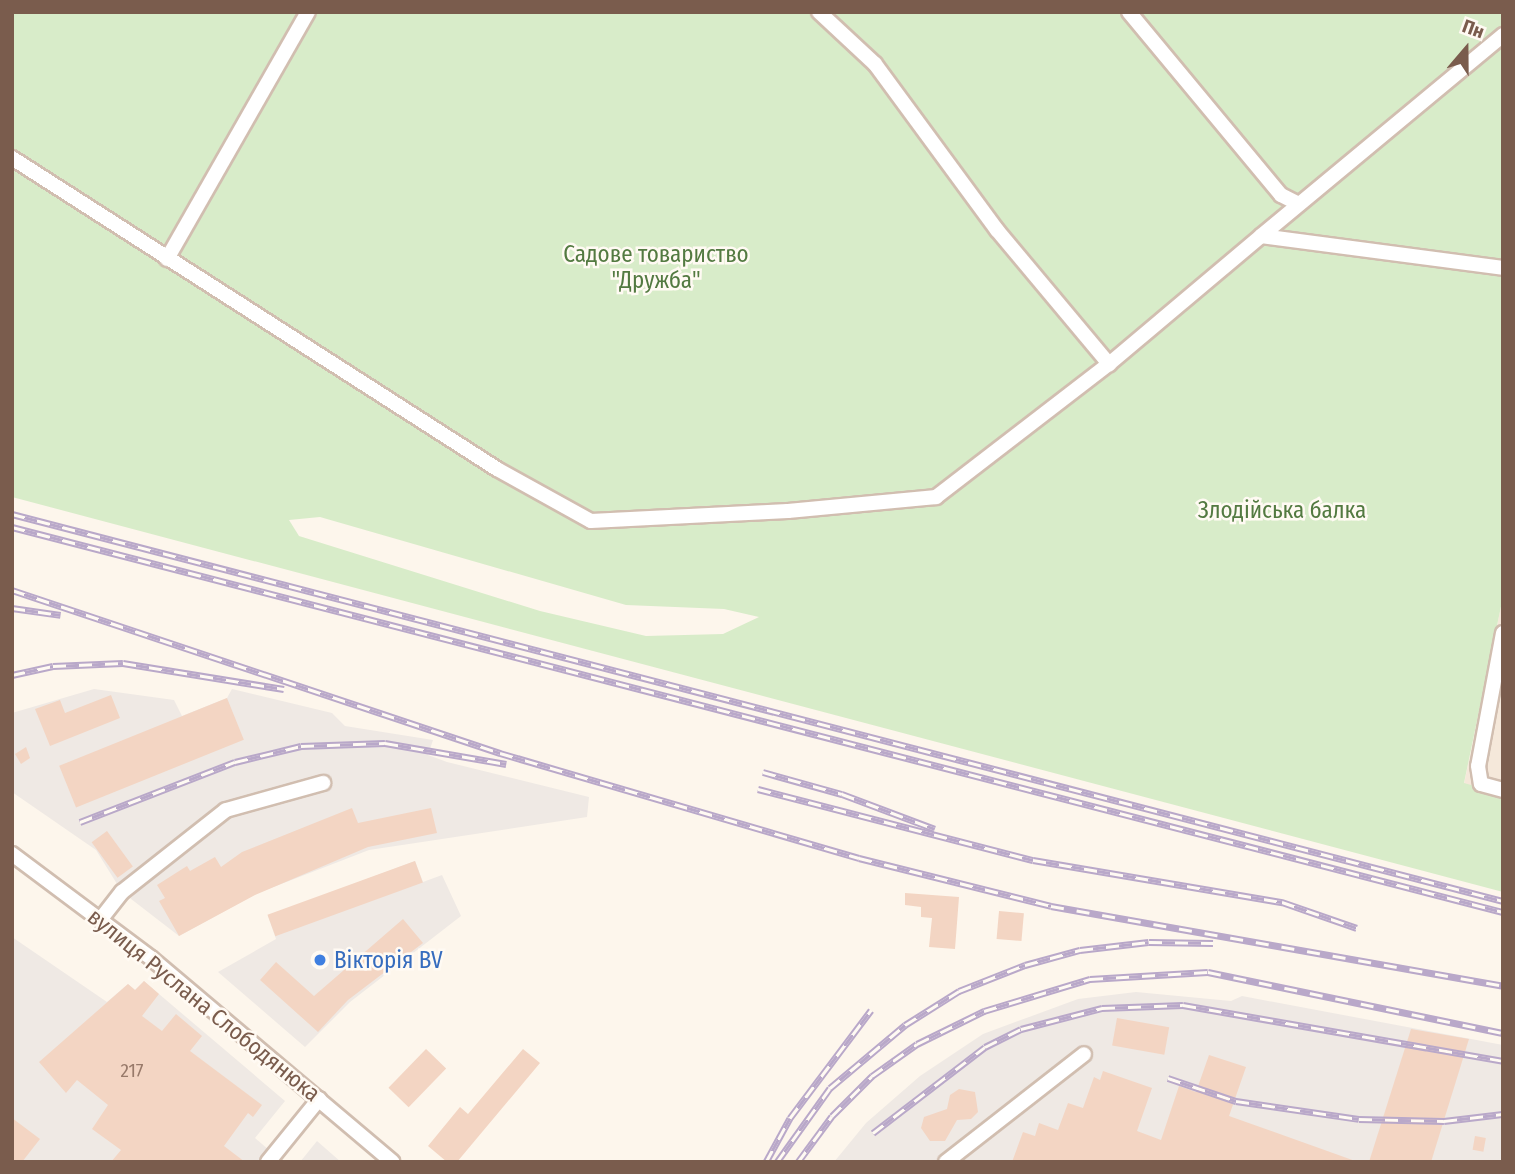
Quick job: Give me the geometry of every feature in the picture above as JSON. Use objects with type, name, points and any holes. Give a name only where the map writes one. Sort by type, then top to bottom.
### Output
[{"type":"street","points":[[167,258],[308,12]]},
{"type":"street","points":[[818,12],[875,64],[996,230],[1109,364]]},
{"type":"street","points":[[1129,12],[1281,195],[1299,204]]},
{"type":"street","points":[[12,158],[497,469],[591,521],[788,511],[936,496],[1109,364],[1503,35]]},
{"type":"street","points":[[1261,236],[1503,268]]},
{"type":"street","points":[[1503,633],[1478,766],[1480,784],[1503,790]]},
{"type":"street","points":[[100,920],[122,892],[226,810],[323,783]]},
{"type":"street","name":"вулиця Руслана Слободянюка","points":[[12,854],[100,920],[392,1162]]},
{"type":"street","points":[[946,1162],[1084,1054]]},
{"type":"street","points":[[268,1162],[319,1099]]},
{"type":"shaded area","points":[[1503,597],[1503,794],[1464,784]]},
{"type":"shaded area","points":[[94,689],[174,700],[182,716],[227,698],[232,689],[332,713],[345,726],[433,740],[428,755],[447,762],[589,797],[587,817],[369,850],[258,893],[179,936],[122,892],[96,850],[12,792],[12,713]]},
{"type":"shaded area","name":"Вікторія BV","points":[[415,861],[423,882],[442,875],[461,916],[350,1002],[305,1047],[218,972],[276,939],[268,916]]},
{"type":"shaded area","points":[[12,937],[107,1002],[128,984],[135,990],[144,981],[285,1101],[255,1138],[283,1162],[12,1162]]},
{"type":"shaded area","points":[[1136,992],[1231,1001],[1242,996],[1503,1045],[1503,1162],[834,1162],[866,1123],[920,1076],[983,1034],[1078,999]]},
{"type":"shaded area","points":[[317,1141],[341,1162],[300,1162]]},
{"type":"green space","points":[[12,12],[1503,12],[1503,597],[1464,783],[1503,794],[1503,892],[12,497]],"holes":[[[320,517],[626,605],[724,609],[759,617],[723,634],[646,636],[540,611],[299,536],[289,520]]]},
{"type":"building","points":[[111,695],[120,718],[50,746],[35,709],[60,700],[65,713]]},
{"type":"building","points":[[227,698],[244,740],[76,808],[59,766]]},
{"type":"building","points":[[26,747],[30,758],[21,764],[15,754]]},
{"type":"building","points":[[352,808],[358,823],[431,808],[437,833],[368,847],[255,895],[179,936],[159,901],[165,898],[157,885],[187,866],[190,871],[215,857],[221,867],[242,852]]},
{"type":"building","points":[[107,831],[133,867],[117,878],[92,842]]},
{"type":"building","points":[[415,861],[423,883],[275,936],[267,915]]},
{"type":"building","points":[[905,893],[959,897],[955,949],[929,947],[932,918],[921,917],[921,907],[905,905]]},
{"type":"building","points":[[999,911],[1024,913],[1021,941],[997,939]]},
{"type":"building","points":[[403,919],[423,943],[348,1000],[318,1032],[260,980],[276,962],[314,996]]},
{"type":"building","points":[[144,981],[159,994],[142,1016],[162,1031],[176,1014],[202,1036],[190,1051],[262,1105],[253,1117],[248,1113],[224,1146],[245,1162],[111,1162],[121,1150],[92,1129],[108,1105],[77,1080],[66,1093],[39,1062],[128,984],[135,990]]},
{"type":"building","points":[[1117,1018],[1169,1027],[1164,1055],[1112,1046]]},
{"type":"building","points":[[1411,1029],[1469,1039],[1431,1162],[1369,1162]]},
{"type":"building","points":[[426,1049],[446,1068],[409,1107],[388,1088]]},
{"type":"building","points":[[523,1049],[540,1063],[457,1162],[447,1162],[428,1146],[460,1107],[468,1114]]},
{"type":"building","points":[[1209,1055],[1246,1067],[1229,1116],[1358,1162],[1012,1162],[1023,1132],[1035,1136],[1039,1123],[1058,1130],[1068,1103],[1083,1108],[1094,1077],[1100,1080],[1103,1071],[1152,1088],[1137,1131],[1161,1140],[1179,1086],[1196,1092]]},
{"type":"building","points":[[959,1089],[975,1092],[978,1112],[971,1119],[957,1120],[945,1141],[930,1141],[921,1128],[924,1117],[947,1109],[950,1095]]},
{"type":"building","points":[[12,1118],[40,1139],[22,1162],[12,1162]]},
{"type":"building","points":[[1475,1136],[1486,1138],[1483,1152],[1473,1150]]},
{"type":"railway","points":[[12,514],[1503,901]]},
{"type":"railway","points":[[12,527],[1503,912]]},
{"type":"railway","points":[[12,590],[500,753],[859,858],[1051,906],[1503,986]]},
{"type":"railway","points":[[12,608],[61,615]]},
{"type":"railway","points":[[12,675],[53,666],[123,663],[284,689]]},
{"type":"railway","points":[[80,822],[235,762],[301,746],[385,743],[506,764]]},
{"type":"railway","points":[[763,772],[842,794],[935,829]]},
{"type":"railway","points":[[758,789],[1033,860],[1282,902],[1357,928]]},
{"type":"railway","points":[[777,1162],[830,1088],[905,1025],[959,991],[1025,965],[1080,950],[1149,942],[1213,943]]},
{"type":"railway","points":[[798,1162],[832,1116],[872,1076],[917,1044],[984,1011],[1090,979],[1208,972],[1503,1033]]},
{"type":"railway","points":[[873,1133],[985,1047],[1021,1029],[1102,1008],[1183,1005],[1503,1061]]},
{"type":"railway","points":[[766,1162],[790,1118],[871,1010]]},
{"type":"railway","points":[[1168,1078],[1236,1101],[1359,1119],[1444,1121],[1503,1114]]},
{"type":"place","name":"Вікторія BV","points":[[320,960]]},
{"type":"park label","name":"Садове товариство \"Дружба\"","points":[[656,267]]},
{"type":"park label","name":"Злодійська балка","points":[[1282,510]]}]
